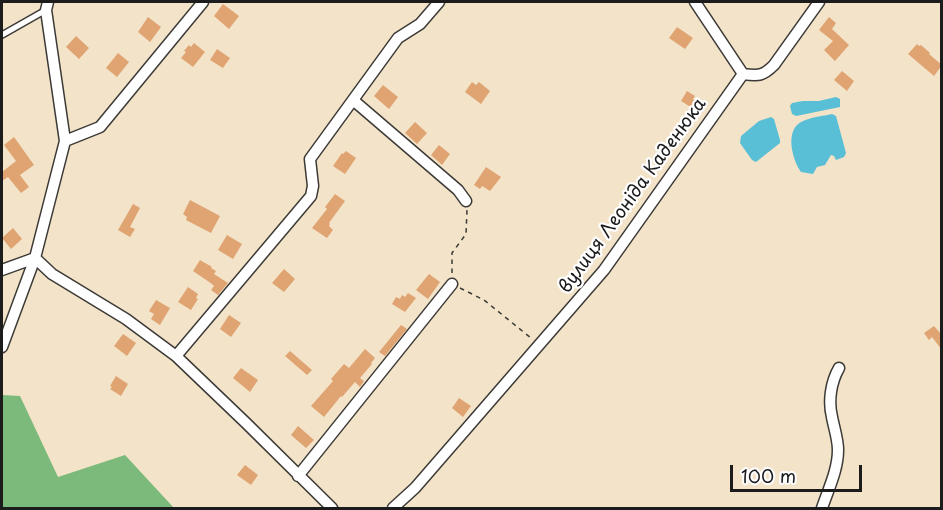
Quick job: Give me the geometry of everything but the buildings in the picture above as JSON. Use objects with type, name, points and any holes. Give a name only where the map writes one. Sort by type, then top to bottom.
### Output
[{"type":"street","points":[[65,141],[100,128],[203,2]]},
{"type":"street","points":[[176,356],[312,196],[310,159],[398,38],[420,24],[439,2]]},
{"type":"street","points":[[695,2],[743,74],[758,75],[769,70],[819,2]]},
{"type":"street","points":[[2,347],[35,258],[65,141],[47,6]]},
{"type":"street","name":"вулиця Леоніда Каденюка","points":[[393,508],[416,488],[604,270],[743,74]]},
{"type":"street","points":[[353,100],[458,190],[466,201]]},
{"type":"street","points":[[2,270],[35,258]]},
{"type":"street","points":[[35,258],[52,274],[126,319],[176,356],[332,508]]},
{"type":"street","points":[[298,476],[452,284]]},
{"type":"street","points":[[822,508],[835,468],[838,449],[831,414],[831,390],[839,368]]},
{"type":"lane","points":[[2,35],[47,6]]},
{"type":"path","points":[[466,201],[468,214],[466,234],[452,253],[452,284],[484,300],[539,345]]},
{"type":"green space","points":[[2,395],[20,396],[58,477],[125,455],[174,508],[2,508]]},
{"type":"water","points":[[836,97],[840,99],[840,107],[796,116],[792,114],[790,106],[792,103]]},
{"type":"water","points":[[832,114],[836,116],[846,153],[844,157],[836,160],[831,155],[825,165],[817,167],[813,174],[801,172],[793,152],[793,131],[803,121]]},
{"type":"water","points":[[771,117],[774,119],[780,143],[756,162],[740,143],[741,136],[759,121]]}]
